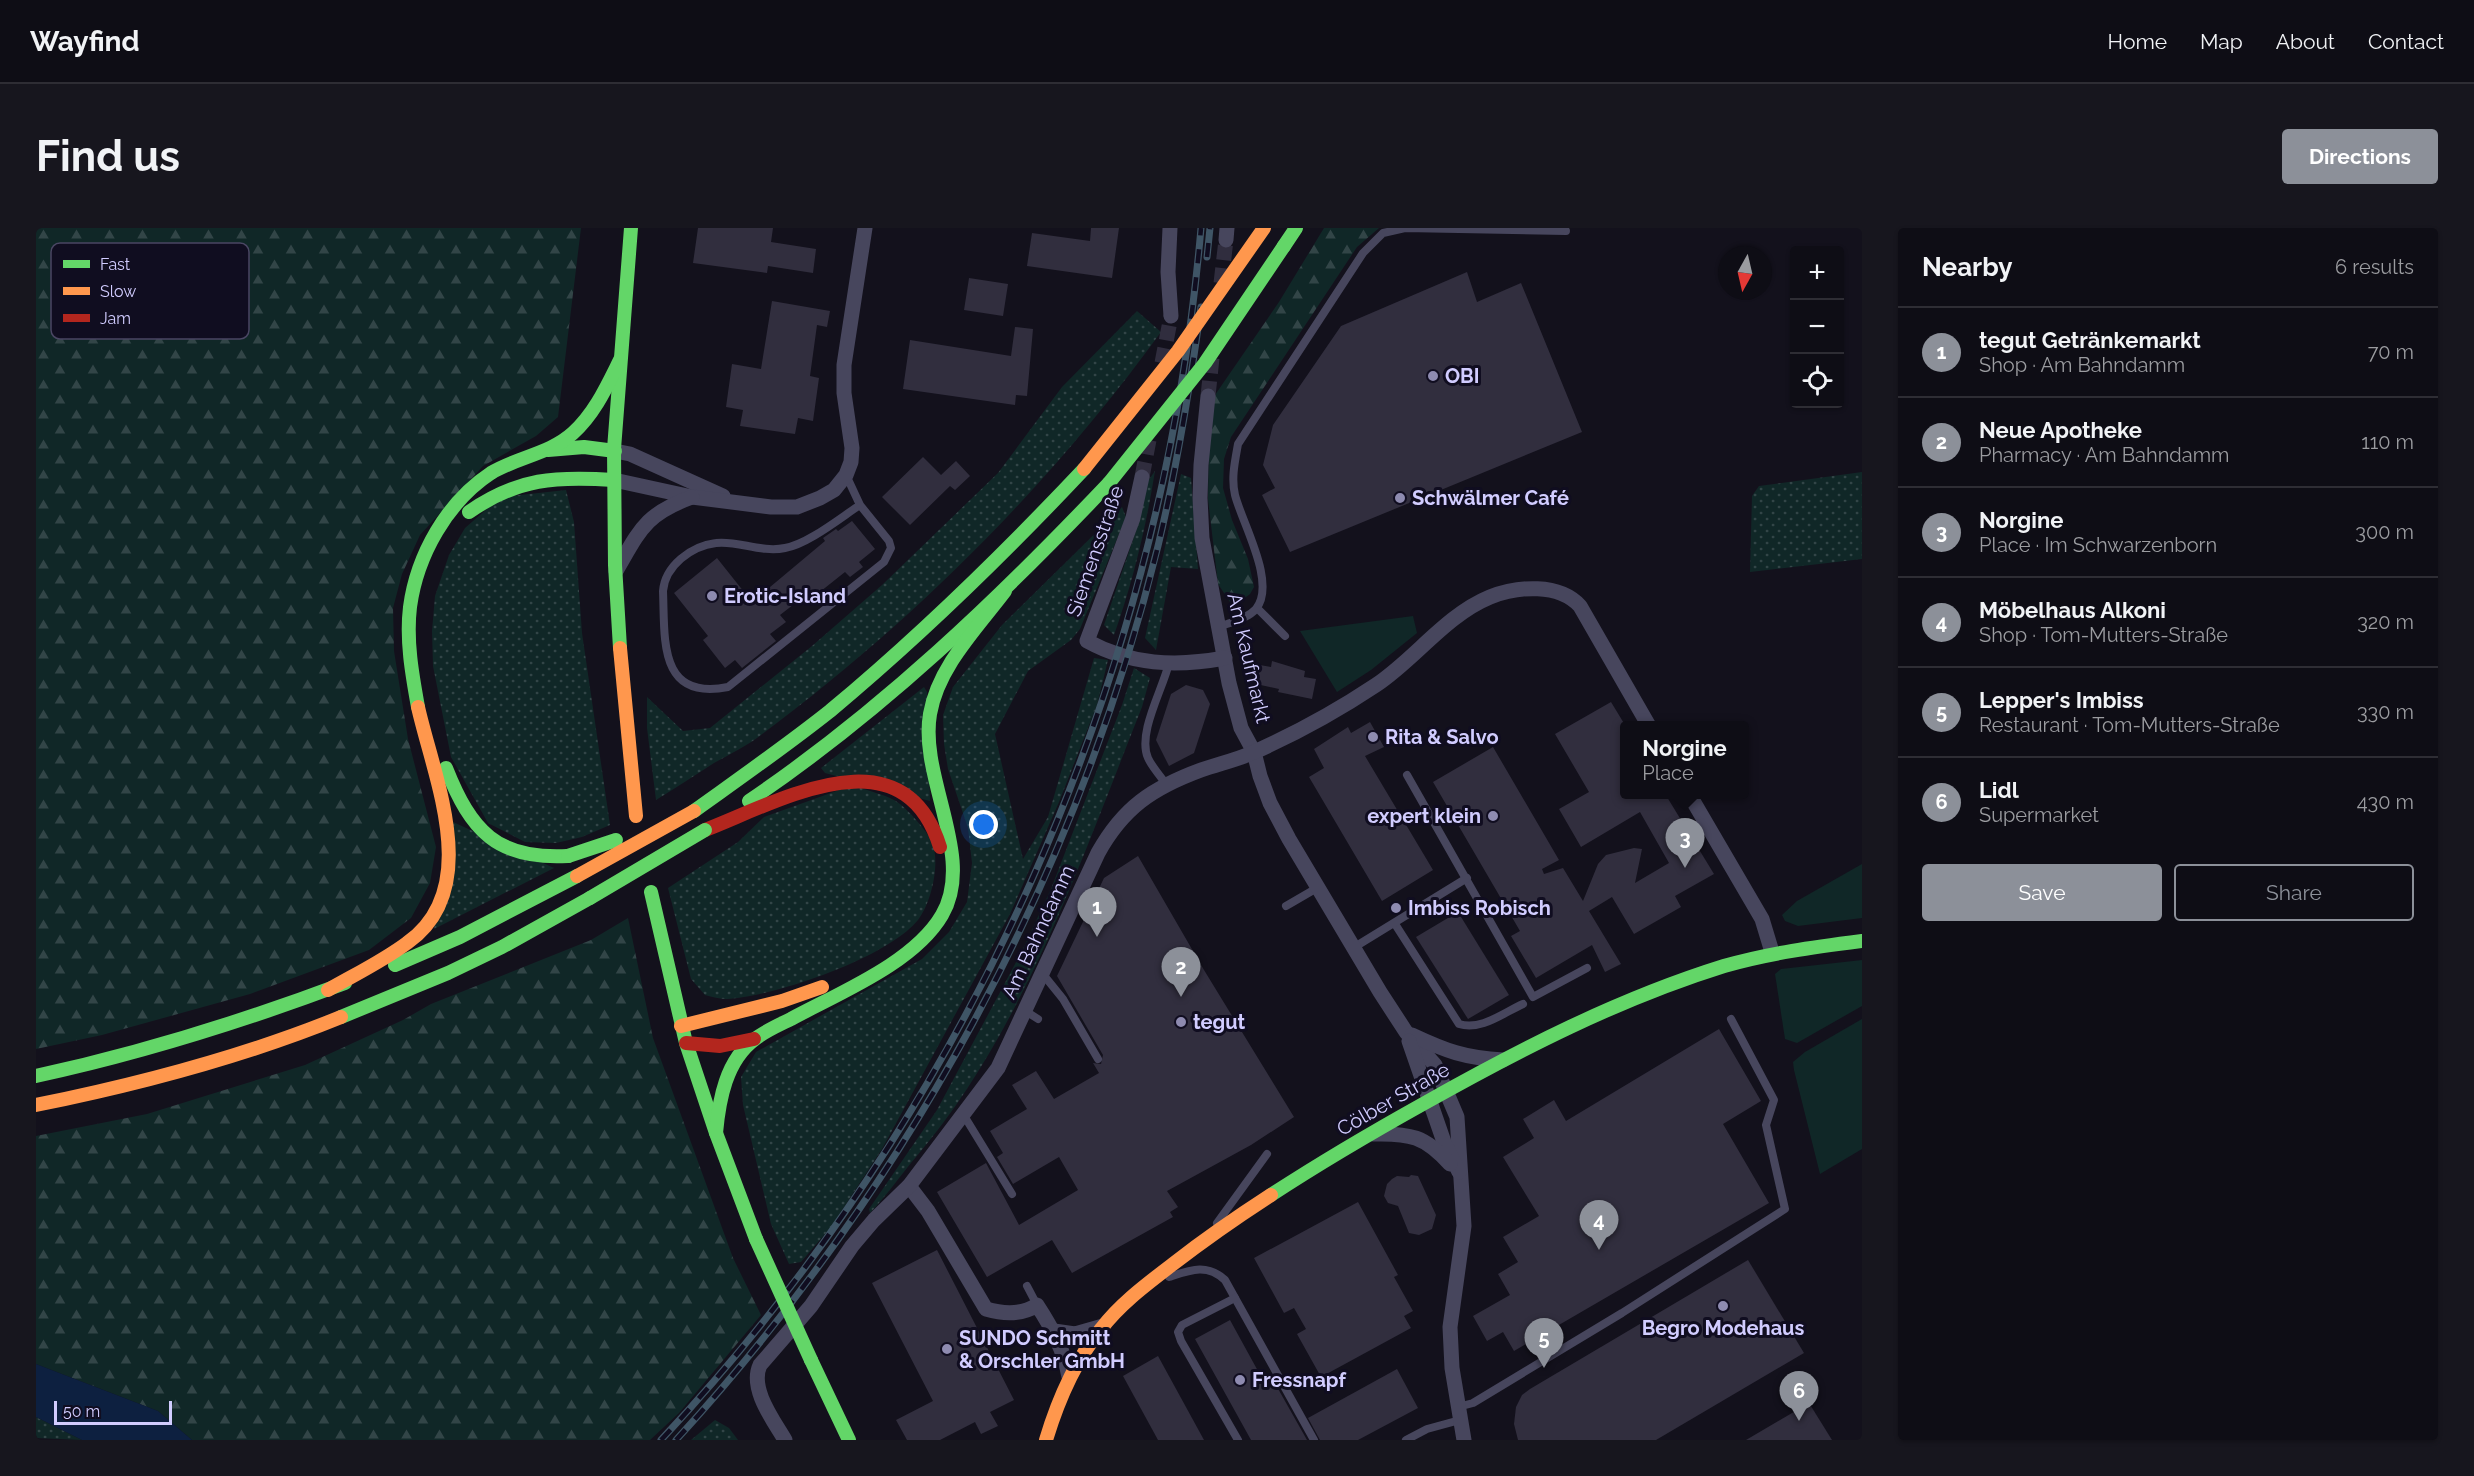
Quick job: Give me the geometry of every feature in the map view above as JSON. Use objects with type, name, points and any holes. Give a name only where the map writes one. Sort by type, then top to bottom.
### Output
[{"type":"main road","points":[[631,228],[620,360],[614,480],[616,571],[624,715],[636,816]]},
{"type":"main road","points":[[36,1076],[128,1054],[217,1029],[328,990],[460,937],[577,876],[693,811],[790,742],[901,650],[1026,532],[1084,469],[1150,389],[1190,337],[1264,228]]},
{"type":"main road","points":[[36,1105],[181,1071],[341,1017],[502,947],[705,830],[777,783],[841,733],[1005,591],[1109,483],[1205,363],[1296,228]]},
{"type":"main road","points":[[328,990],[408,943],[429,921],[444,894],[449,869],[449,840],[413,673],[410,627],[414,587],[419,568],[437,532],[461,501],[490,475],[507,464],[544,450],[569,437],[586,419],[620,360]]},
{"type":"main road","points":[[544,450],[584,447],[615,451]]},
{"type":"main road","points":[[614,480],[567,478],[532,481],[483,501],[457,525],[446,540],[430,572],[421,608],[420,647],[429,708],[450,780],[468,816],[488,837],[513,851],[540,858],[568,856],[677,820]]},
{"type":"main road","points":[[686,1043],[698,1047],[722,1047],[754,1039],[883,970],[923,940],[939,920],[949,895],[953,861],[951,840],[931,766],[928,732],[930,715],[947,671],[1005,591]]},
{"type":"main road","points":[[681,1026],[792,998],[880,962],[908,942],[926,921],[936,903],[942,883],[942,854],[925,815],[904,795],[881,784],[868,781],[848,780],[829,783],[705,830]]},
{"type":"main road","points":[[651,892],[681,1026],[716,1133],[756,1239],[849,1440]]},
{"type":"main road","name":"Cölber Straße","points":[[1046,1440],[1069,1377],[1114,1313],[1145,1285],[1210,1236],[1295,1179],[1429,1099],[1503,1060],[1577,1024],[1668,985],[1772,952],[1862,941]]},
{"type":"main road","points":[[716,1133],[723,1085],[738,1056],[754,1039]]},
{"type":"street","points":[[614,480],[692,497],[797,507],[834,490],[846,475],[851,462],[852,448],[844,393],[844,365],[865,228]]},
{"type":"street","points":[[1170,228],[1168,272],[1171,316]]},
{"type":"street","name":"Am Kaufmarkt","points":[[1208,396],[1200,498],[1202,537],[1241,728],[1254,752],[1270,803],[1317,888],[1406,1032],[1435,1065],[1457,1117],[1464,1226],[1450,1327],[1452,1368],[1464,1440]]},
{"type":"street","points":[[615,451],[656,465],[740,503]]},
{"type":"street","name":"Siemensstraße","points":[[1142,477],[1132,518],[1087,641],[1107,652],[1137,661],[1169,663],[1225,658]]},
{"type":"street","points":[[616,571],[642,526],[651,517],[692,497]]},
{"type":"street","name":"Am Bahndamm","points":[[785,1440],[763,1399],[758,1382],[758,1371],[771,1351],[825,1287],[859,1237],[909,1186],[998,1068],[1110,831],[1139,802],[1167,785],[1201,770],[1254,752],[1301,729],[1377,684],[1469,608],[1490,597],[1512,590],[1558,592],[1573,599],[1580,606],[1646,721]]},
{"type":"street","points":[[1691,799],[1762,919],[1772,952]]},
{"type":"street","points":[[1406,1032],[1453,1054],[1475,1059],[1503,1060]]},
{"type":"street","name":"Am Kaufmarkt","points":[[1406,1032],[1444,1142],[1462,1178]]},
{"type":"street","points":[[1371,1134],[1408,1135],[1426,1142],[1434,1147],[1462,1178]]},
{"type":"street","points":[[909,1186],[928,1211],[986,1309],[1001,1313],[1031,1309],[1037,1305],[1054,1331],[1066,1358],[1069,1377]]},
{"type":"street","points":[[1054,1331],[1075,1334],[1103,1326]]},
{"type":"lane","points":[[1219,627],[1248,615],[1257,608],[1264,595],[1264,586],[1234,493],[1233,468],[1238,444],[1363,253],[1383,233],[1405,228],[1566,231]]},
{"type":"lane","points":[[846,475],[860,505],[889,541],[891,548],[884,562],[728,687],[712,690],[697,688],[685,683],[676,675],[669,665],[666,653],[663,582],[677,562],[687,555],[717,543],[770,550],[787,548],[860,505]]},
{"type":"lane","points":[[1257,608],[1285,636]]},
{"type":"lane","points":[[1167,785],[1148,758],[1144,740],[1165,682],[1169,663]]},
{"type":"lane","points":[[1407,775],[1533,997],[1587,968]]},
{"type":"lane","points":[[1353,948],[1467,878]]},
{"type":"lane","points":[[1286,906],[1317,888]]},
{"type":"lane","points":[[1395,924],[1459,1024],[1468,1027],[1479,1026],[1523,1004]]},
{"type":"lane","points":[[1041,973],[1062,999],[1098,1059]]},
{"type":"lane","points":[[1024,1010],[1038,1019]]},
{"type":"lane","points":[[1406,1440],[1459,1414],[1473,1403],[1622,1313],[1785,1209],[1766,1125],[1774,1100],[1731,1019]]},
{"type":"lane","points":[[963,1114],[1012,1194]]},
{"type":"lane","points":[[1210,1236],[1224,1212],[1267,1154]]},
{"type":"lane","points":[[1145,1285],[1200,1268],[1219,1274],[1225,1280],[1314,1440]]},
{"type":"lane","points":[[1027,1286],[1037,1305]]},
{"type":"lane","points":[[1235,1298],[1182,1325],[1178,1332],[1238,1440]]},
{"type":"green space","points":[[36,228],[581,228],[558,417],[536,436],[483,466],[420,535],[402,574],[393,608],[394,651],[408,739],[436,847],[430,883],[411,918],[369,950],[250,994],[102,1035],[36,1049]]},
{"type":"green space","points":[[1324,228],[1379,228],[1357,247],[1231,437],[1224,459],[1223,488],[1232,520],[1248,559],[1254,587],[1250,594],[1239,602],[1230,602],[1218,584],[1208,499],[1209,430],[1215,395],[1279,302]]},
{"type":"green space","points":[[1137,311],[1161,332],[1073,444],[976,548],[872,646],[817,692],[756,739],[656,800],[647,728],[647,697],[683,731],[710,728],[812,646],[882,585],[998,473],[1062,387]]},
{"type":"green space","points":[[1155,471],[1138,554],[1114,635],[1104,625],[1140,519],[1145,485]]},
{"type":"green space","points":[[1862,472],[1862,559],[1750,572],[1752,496],[1759,486]]},
{"type":"green space","points":[[1181,474],[1191,478],[1198,569],[1171,567],[1156,650],[1145,638]]},
{"type":"green space","points":[[566,490],[574,522],[582,633],[610,825],[582,837],[556,843],[525,842],[488,823],[451,757],[433,666],[432,631],[435,596],[449,555],[465,528],[488,508],[511,496]]},
{"type":"green space","points":[[1122,507],[1126,517],[1080,629],[1071,640],[1028,671],[995,734],[1023,859],[1048,817],[1094,658],[1108,660],[1097,705],[1059,802],[1010,914],[882,1149],[831,1227],[801,1262],[789,1264],[771,1224],[743,1105],[741,1077],[756,1052],[922,959],[949,932],[967,902],[972,863],[968,828],[948,769],[944,744],[943,715],[953,687],[1002,625]]},
{"type":"green space","points":[[1413,616],[1417,633],[1371,670],[1337,692],[1300,631]]},
{"type":"green space","points":[[1134,668],[1150,678],[1142,707],[1072,883],[1019,1000],[988,1055],[954,1108],[870,1213],[869,1209],[937,1110],[1021,953],[1051,889]]},
{"type":"green space","points":[[924,687],[927,692],[930,801],[825,773],[821,768]]},
{"type":"green space","points":[[853,785],[900,804],[930,838],[935,857],[934,880],[918,920],[903,934],[882,948],[857,961],[801,983],[773,991],[727,999],[705,995],[691,979],[668,888],[738,842],[764,817]]},
{"type":"green space","points":[[453,822],[554,868],[434,929]]},
{"type":"green space","points":[[1862,864],[1862,918],[1798,926],[1785,921],[1782,915],[1797,901]]},
{"type":"green space","points":[[628,918],[653,1038],[733,1258],[761,1315],[679,1413],[650,1440],[192,1440],[158,1411],[36,1364],[36,1136],[147,1114],[305,1065],[403,1020],[431,1004],[591,940]]},
{"type":"green space","points":[[1862,960],[1862,1006],[1797,1043],[1785,1039],[1775,974],[1781,969]]},
{"type":"green space","points":[[1862,1019],[1862,1149],[1820,1174],[1793,1062],[1805,1052]]},
{"type":"green space","points":[[36,1417],[82,1440],[36,1438]]},
{"type":"green space","points":[[715,1420],[729,1428],[738,1440],[691,1440]]},
{"type":"water","points":[[36,1364],[158,1411],[192,1440],[82,1440],[36,1417]]},
{"type":"building","points":[[698,228],[773,228],[771,242],[816,249],[813,273],[768,266],[767,273],[693,263]]},
{"type":"building","points":[[1091,228],[1119,228],[1112,278],[1027,266],[1032,233],[1090,241]]},
{"type":"building","name":"OBI","points":[[1467,272],[1477,302],[1521,283],[1582,432],[1290,552],[1262,495],[1275,488],[1263,465],[1273,425],[1341,326]]},
{"type":"building","points":[[969,278],[1008,284],[1003,316],[964,310]]},
{"type":"building","points":[[772,301],[830,311],[827,327],[817,325],[810,376],[819,378],[813,421],[798,418],[795,434],[740,426],[743,410],[726,407],[732,364],[761,369]]},
{"type":"building","points":[[1015,327],[1033,329],[1027,396],[1016,395],[1015,405],[903,389],[910,340],[1011,356]]},
{"type":"building","points":[[923,457],[941,475],[956,461],[970,476],[955,490],[950,486],[910,525],[882,497]]},
{"type":"building","name":"Erotic-Island","points":[[852,521],[875,549],[859,562],[863,567],[850,577],[845,572],[806,603],[802,598],[780,615],[786,622],[770,634],[776,641],[742,668],[735,660],[725,668],[703,640],[708,636],[674,593],[717,558],[752,602],[825,541],[823,538]]},
{"type":"building","points":[[1272,661],[1305,671],[1304,677],[1316,679],[1312,699],[1278,692],[1279,689],[1256,684],[1260,665],[1271,667]]},
{"type":"building","points":[[1186,685],[1203,690],[1210,704],[1194,753],[1169,766],[1156,740],[1171,694]]},
{"type":"building","points":[[1611,702],[1623,721],[1620,721],[1620,799],[1668,799],[1714,874],[1675,896],[1681,907],[1634,934],[1612,897],[1589,911],[1621,964],[1605,972],[1592,945],[1536,978],[1511,936],[1520,931],[1433,782],[1493,747],[1559,860],[1542,869],[1544,874],[1563,868],[1583,901],[1598,864],[1606,855],[1634,848],[1642,849],[1635,883],[1669,863],[1640,812],[1581,847],[1559,809],[1589,792],[1555,734]]},
{"type":"building","points":[[1370,722],[1384,747],[1365,756],[1433,870],[1382,901],[1309,777],[1324,768],[1314,749],[1348,727],[1351,733]]},
{"type":"building","points":[[1138,856],[1204,970],[1294,1117],[1251,1145],[1167,1191],[1178,1207],[1170,1212],[1173,1217],[1072,1273],[1052,1240],[987,1277],[937,1192],[986,1163],[1019,1225],[1078,1190],[1059,1157],[1013,1184],[997,1157],[1003,1153],[990,1131],[1027,1109],[1012,1085],[1036,1071],[1054,1099],[1099,1073],[1093,1063],[1101,1064],[1103,1055],[1057,976],[1104,878]]},
{"type":"building","points":[[1458,912],[1509,995],[1468,1019],[1416,937]]},
{"type":"building","points":[[1719,1029],[1761,1101],[1723,1124],[1769,1203],[1514,1351],[1503,1332],[1487,1341],[1473,1316],[1510,1295],[1498,1274],[1518,1262],[1503,1237],[1539,1216],[1503,1157],[1534,1138],[1523,1119],[1554,1100],[1566,1121]]},
{"type":"building","points":[[1397,1176],[1409,1177],[1418,1176],[1436,1215],[1432,1229],[1419,1235],[1409,1233],[1398,1206],[1388,1203],[1384,1196],[1387,1184],[1392,1179]]},
{"type":"building","points":[[1358,1202],[1398,1275],[1394,1277],[1413,1311],[1404,1316],[1411,1328],[1321,1377],[1297,1334],[1306,1329],[1294,1308],[1284,1313],[1254,1258]]},
{"type":"building","name":"SUNDO Schmitt & Orschler GmbH","points":[[937,1250],[1014,1400],[990,1412],[998,1426],[981,1434],[975,1422],[940,1440],[907,1440],[896,1420],[933,1401],[872,1283]]},
{"type":"building","name":"Begro Modehaus","points":[[1748,1260],[1804,1353],[1656,1440],[1518,1440],[1514,1424],[1516,1407],[1522,1395]]},
{"type":"building","name":"Fressnapf","points":[[1230,1320],[1264,1382],[1272,1378],[1307,1440],[1251,1440],[1195,1339]]},
{"type":"building","points":[[1158,1356],[1204,1440],[1158,1440],[1123,1376]]},
{"type":"building","points":[[1397,1369],[1418,1408],[1358,1440],[1320,1440],[1308,1418]]},
{"type":"building","points":[[1809,1403],[1832,1440],[1746,1440]]},
{"type":"tunnel","points":[[1221,283],[1226,240]]},
{"type":"tunnel","points":[[1162,363],[1171,316]]},
{"type":"tunnel","points":[[1208,396],[1212,358]]},
{"type":"tunnel","points":[[1142,477],[1149,440]]},
{"type":"railway","points":[[661,1440],[771,1311],[870,1174],[957,1030],[1032,879],[1094,722],[1144,561],[1179,396],[1201,228]]},
{"type":"railway","points":[[1207,257],[1210,228]]},
{"type":"railway","points":[[676,1440],[760,1343],[837,1240],[908,1134],[973,1023],[1030,908],[1081,791],[1123,670],[1165,516],[1201,307]]},
{"type":"traffic: fast","points":[[620,648],[615,565],[614,449],[631,228]]},
{"type":"traffic: fast","points":[[1284,246],[1296,228]]},
{"type":"traffic: fast","points":[[1109,483],[1205,363],[1284,246]]},
{"type":"traffic: fast","points":[[418,707],[409,644],[410,607],[419,568],[437,531],[461,499],[491,473],[544,451],[573,433],[594,408],[620,360]]},
{"type":"traffic: fast","points":[[548,450],[584,447],[615,451]]},
{"type":"traffic: fast","points":[[694,811],[797,737],[863,683],[961,594],[1084,469]]},
{"type":"traffic: fast","points":[[469,512],[504,492],[538,482],[556,479],[614,480]]},
{"type":"traffic: fast","points":[[749,801],[846,730],[938,652],[1025,569],[1109,483]]},
{"type":"traffic: fast","points":[[716,1133],[719,1107],[726,1082],[737,1058],[745,1048],[768,1031],[895,962],[913,948],[942,915],[951,892],[953,868],[950,843],[932,764],[929,739],[930,714],[934,697],[950,664],[1005,591]]},
{"type":"traffic: fast","points":[[446,768],[466,809],[477,825],[490,837],[505,847],[523,853],[568,856]]},
{"type":"traffic: fast","points":[[590,898],[705,830]]},
{"type":"traffic: fast","points":[[568,856],[616,840]]},
{"type":"traffic: fast","points":[[395,965],[460,937],[577,876]]},
{"type":"traffic: fast","points":[[651,892],[686,1043],[716,1133],[756,1239]]},
{"type":"traffic: fast","points":[[341,1017],[448,973],[502,947],[590,898]]},
{"type":"traffic: fast","points":[[1271,1195],[1346,1148],[1459,1084],[1532,1045],[1607,1010],[1685,979],[1741,961],[1862,941]]},
{"type":"traffic: fast","points":[[36,1076],[192,1035],[345,983]]},
{"type":"traffic: fast","points":[[756,1239],[811,1360]]},
{"type":"traffic: fast","points":[[811,1360],[849,1440]]},
{"type":"traffic: slow","points":[[1084,469],[1178,351],[1264,228]]},
{"type":"traffic: slow","points":[[620,648],[636,816]]},
{"type":"traffic: slow","points":[[328,990],[407,943],[430,920],[443,893],[449,864],[447,832],[442,799],[418,707]]},
{"type":"traffic: slow","points":[[577,876],[694,811]]},
{"type":"traffic: slow","points":[[681,1026],[782,1001],[822,987]]},
{"type":"traffic: slow","points":[[36,1105],[191,1068],[267,1045],[341,1017]]},
{"type":"traffic: slow","points":[[1046,1440],[1056,1410],[1075,1368],[1091,1342],[1117,1311],[1163,1271],[1271,1195]]},
{"type":"traffic: jam","points":[[705,830],[803,792],[837,783],[869,782],[898,790],[922,811],[940,847]]},
{"type":"traffic: jam","points":[[686,1043],[720,1046],[754,1039]]},
{"type":"place","name":"OBI","points":[[1433,376]]},
{"type":"place","name":"Schwälmer Café","points":[[1400,498]]},
{"type":"place","name":"Erotic-Island","points":[[712,596]]},
{"type":"place","name":"Rita & Salvo","points":[[1373,737]]},
{"type":"place","name":"expert klein","points":[[1493,816]]},
{"type":"place","name":"Norgine","points":[[1685,868]]},
{"type":"place","name":"Imbiss Robisch","points":[[1396,908]]},
{"type":"place","name":"tegut Getränkemarkt","points":[[1097,937]]},
{"type":"place","name":"Neue Apotheke","points":[[1181,997]]},
{"type":"place","name":"tegut","points":[[1181,1022]]},
{"type":"place","name":"Möbelhaus Alkoni","points":[[1599,1250]]},
{"type":"place","name":"Begro Modehaus","points":[[1723,1306]]},
{"type":"place","name":"SUNDO Schmitt & Orschler GmbH","points":[[947,1349]]},
{"type":"place","name":"Lepper's Imbiss","points":[[1544,1368]]},
{"type":"place","name":"Fressnapf","points":[[1240,1380]]},
{"type":"place","name":"Lidl","points":[[1799,1421]]}]
